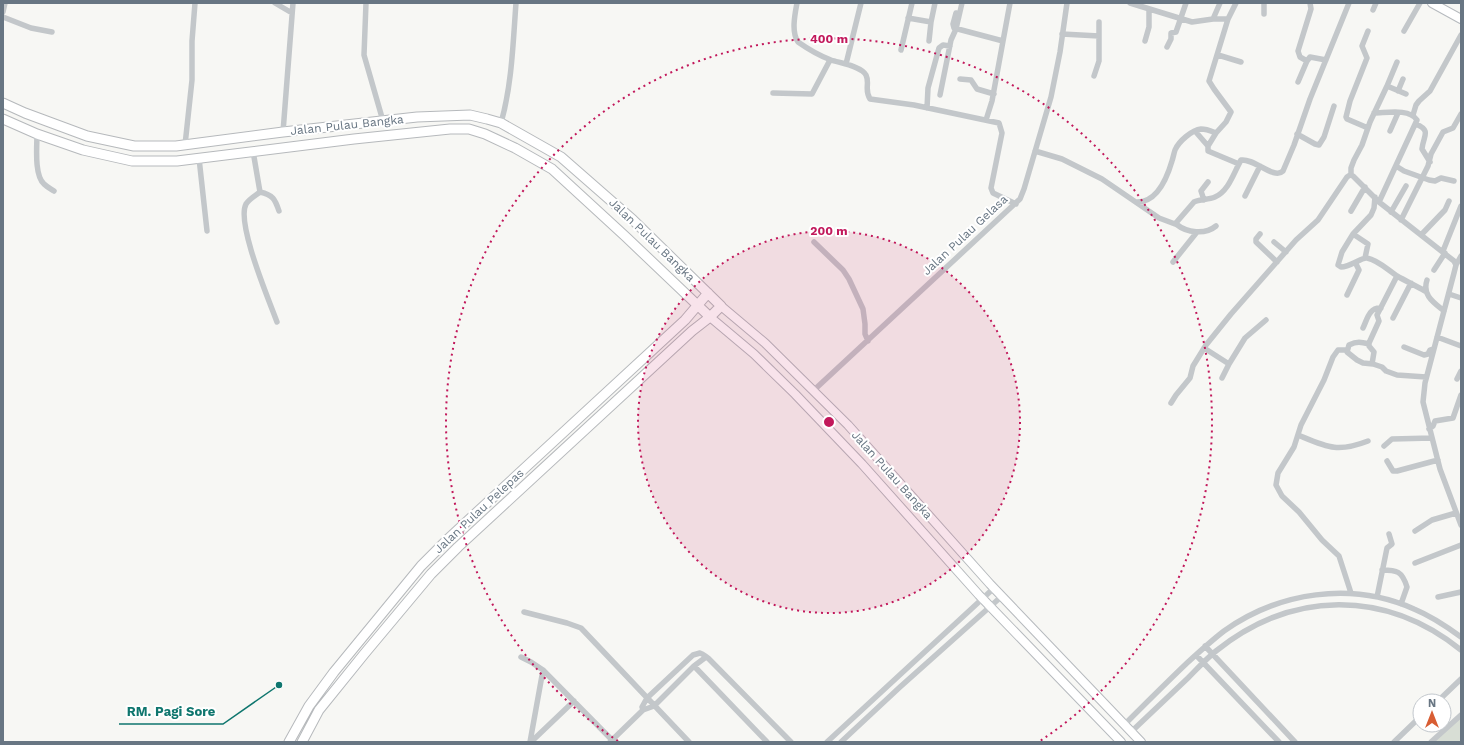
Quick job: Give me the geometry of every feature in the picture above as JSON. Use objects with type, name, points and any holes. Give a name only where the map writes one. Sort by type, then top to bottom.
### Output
[{"type":"highway","name":"Jalan Pulau Bangka","points":[[3,103],[25,113],[87,136],[134,146],[176,146],[417,117],[470,115],[501,123],[561,157],[633,220],[721,306]]},
{"type":"highway","name":"Jalan Pulau Bangka","points":[[3,119],[37,134],[83,150],[132,161],[177,161],[310,144],[450,129],[469,129],[485,134],[515,148],[552,169],[698,304],[710,317]]},
{"type":"highway","points":[[308,129],[310,144]]},
{"type":"highway","name":"Jalan Pulau Pelepas","points":[[289,742],[309,706],[334,672],[421,566],[449,538],[685,320],[708,294]]},
{"type":"highway","name":"Jalan Pulau Pelepas","points":[[302,742],[319,710],[431,574],[458,547],[721,306]]},
{"type":"main road","points":[[1432,3],[1442,6],[1461,19]]},
{"type":"main road","name":"Jalan Pulau Bangka","points":[[721,306],[765,343],[848,425],[994,588],[1140,742]]},
{"type":"main road","name":"Jalan Pulau Bangka","points":[[710,317],[754,354],[795,394],[862,464],[990,607],[1121,742]]},
{"type":"street","points":[[3,12],[5,3]]},
{"type":"street","points":[[185,145],[192,80],[192,41],[195,3]]},
{"type":"street","points":[[275,3],[292,13]]},
{"type":"street","points":[[283,132],[293,3]]},
{"type":"street","points":[[366,3],[364,55],[383,121]]},
{"type":"street","points":[[501,123],[506,106],[510,81],[516,3]]},
{"type":"street","points":[[797,3],[795,21],[796,38],[798,42],[830,60],[846,64],[866,75],[866,92],[870,99],[927,108],[999,123],[1002,133],[991,188],[994,193],[1016,204]]},
{"type":"street","points":[[846,64],[860,3]]},
{"type":"street","points":[[901,50],[912,3]]},
{"type":"street","points":[[929,42],[931,22],[936,3]]},
{"type":"street","points":[[959,3],[953,27],[1004,41]]},
{"type":"street","points":[[940,95],[952,36],[956,29],[962,3]]},
{"type":"street","points":[[986,120],[994,94],[1010,3]]},
{"type":"street","name":"Jalan Pulau Gelasa","points":[[813,391],[1020,199],[1051,97],[1067,3]]},
{"type":"street","points":[[1131,3],[1140,5],[1149,10],[1192,22],[1213,19],[1228,19]]},
{"type":"street","points":[[1166,47],[1171,39],[1171,33],[1177,31],[1186,3]]},
{"type":"street","points":[[1213,19],[1220,3]]},
{"type":"street","points":[[1208,146],[1216,133],[1226,122],[1231,112],[1209,81],[1228,19],[1236,3]]},
{"type":"street","points":[[1264,3],[1264,14]]},
{"type":"street","points":[[1307,61],[1300,57],[1298,51],[1311,9],[1310,3]]},
{"type":"street","points":[[1176,224],[1194,202],[1198,200],[1210,199],[1221,194],[1233,176],[1241,160],[1247,160],[1276,174],[1281,173],[1294,145],[1349,3]]},
{"type":"street","points":[[1373,10],[1376,3]]},
{"type":"street","points":[[1404,31],[1420,3]]},
{"type":"street","points":[[1145,41],[1149,27],[1149,10]]},
{"type":"street","points":[[3,17],[31,28],[52,32]]},
{"type":"street","points":[[908,18],[931,22]]},
{"type":"street","points":[[1094,76],[1099,61],[1099,22]]},
{"type":"street","points":[[1368,31],[1362,46],[1367,58],[1350,101],[1346,117],[1347,119],[1368,128]]},
{"type":"street","points":[[1062,34],[1099,36]]},
{"type":"street","points":[[1413,115],[1416,105],[1430,91],[1461,35]]},
{"type":"street","points":[[927,108],[928,88],[939,48],[943,45],[950,46]]},
{"type":"street","points":[[1218,55],[1241,62]]},
{"type":"street","points":[[1298,82],[1307,61],[1310,58],[1326,60]]},
{"type":"street","points":[[773,94],[812,94],[830,60]]},
{"type":"street","points":[[1351,175],[1351,168],[1354,160],[1362,145],[1397,62]]},
{"type":"street","points":[[960,79],[971,80],[976,89],[994,94]]},
{"type":"street","points":[[1398,91],[1403,79]]},
{"type":"street","points":[[1387,86],[1406,94]]},
{"type":"street","points":[[1297,134],[1319,145],[1324,137],[1334,106]]},
{"type":"street","points":[[1374,114],[1398,113],[1413,115],[1417,120],[1379,202]]},
{"type":"street","points":[[1390,131],[1398,113]]},
{"type":"street","points":[[1401,220],[1430,162],[1431,154],[1443,132],[1453,128],[1461,114]]},
{"type":"street","points":[[1416,124],[1423,127],[1425,130],[1426,135],[1422,149],[1430,162]]},
{"type":"street","points":[[1136,202],[1148,200],[1161,187],[1169,171],[1175,150],[1184,138],[1201,129],[1216,133]]},
{"type":"street","points":[[1195,131],[1208,146],[1209,152],[1239,164]]},
{"type":"street","points":[[37,134],[40,178],[43,183],[54,191]]},
{"type":"street","points":[[253,151],[260,192]]},
{"type":"street","points":[[1035,151],[1062,159],[1102,179],[1159,218],[1172,224],[1176,224],[1181,228],[1197,232],[1206,232],[1216,226]]},
{"type":"street","points":[[199,158],[207,231]]},
{"type":"street","points":[[1245,196],[1260,166]]},
{"type":"street","points":[[1396,166],[1404,172],[1432,181],[1441,178],[1454,181]]},
{"type":"street","points":[[1351,175],[1357,178],[1379,202],[1444,252],[1454,261],[1456,265]]},
{"type":"street","points":[[1171,403],[1190,378],[1193,366],[1204,348],[1231,314],[1296,240],[1318,220],[1346,178],[1351,175]]},
{"type":"street","points":[[1204,200],[1201,191],[1208,182]]},
{"type":"street","points":[[1391,212],[1406,186]]},
{"type":"street","points":[[1351,211],[1365,187]]},
{"type":"street","points":[[277,322],[248,243],[245,224],[245,209],[246,203],[260,192],[270,194],[275,200],[279,211]]},
{"type":"street","points":[[1353,234],[1368,244],[1365,258],[1356,264],[1341,268],[1338,265],[1342,252],[1353,234],[1371,214],[1374,208],[1375,197]]},
{"type":"street","points":[[1421,235],[1444,210],[1449,201]]},
{"type":"street","points":[[1434,270],[1444,252],[1461,206]]},
{"type":"street","points":[[1173,262],[1197,232]]},
{"type":"street","points":[[1260,234],[1256,239],[1256,242],[1277,262]]},
{"type":"street","points":[[814,242],[843,270],[849,279],[862,310],[865,324],[865,334],[868,341]]},
{"type":"street","points":[[1274,242],[1286,252]]},
{"type":"street","points":[[1461,256],[1456,265],[1426,377],[1423,402],[1438,460],[1461,525]]},
{"type":"street","points":[[1365,258],[1379,263],[1397,276],[1426,290]]},
{"type":"street","points":[[1347,295],[1359,270],[1356,264]]},
{"type":"street","points":[[1369,344],[1378,321],[1377,315],[1397,276]]},
{"type":"street","points":[[1427,280],[1425,285],[1426,295],[1432,302],[1444,311]]},
{"type":"street","points":[[1393,318],[1411,283]]},
{"type":"street","points":[[1449,294],[1461,298]]},
{"type":"street","points":[[1363,328],[1372,310],[1381,308]]},
{"type":"street","points":[[1222,378],[1245,338],[1266,320]]},
{"type":"street","points":[[1437,337],[1461,346]]},
{"type":"street","points":[[1347,350],[1349,345],[1354,342],[1369,344],[1374,352],[1372,364]]},
{"type":"street","points":[[1404,347],[1424,355],[1428,354],[1430,350],[1434,349]]},
{"type":"street","points":[[1204,348],[1229,364]]},
{"type":"street","points":[[1347,350],[1338,350],[1333,357],[1324,380],[1301,425],[1294,447],[1278,473],[1276,485],[1282,496],[1299,512],[1322,540],[1339,556],[1350,593]]},
{"type":"street","points":[[1347,350],[1348,353],[1357,360],[1363,363],[1382,367],[1386,371],[1397,375],[1426,377]]},
{"type":"street","points":[[1457,379],[1461,371]]},
{"type":"street","points":[[1429,429],[1434,426],[1435,421],[1454,418],[1461,395]]},
{"type":"street","points":[[1298,435],[1329,447],[1345,448],[1368,441]]},
{"type":"street","points":[[1384,446],[1392,439],[1432,438]]},
{"type":"street","points":[[1387,462],[1393,471],[1397,471],[1438,460]]},
{"type":"street","points":[[1415,531],[1432,520],[1456,513]]},
{"type":"street","points":[[1377,597],[1387,548],[1392,544],[1389,534]]},
{"type":"street","points":[[1416,563],[1461,545]]},
{"type":"street","points":[[1382,570],[1395,570],[1402,575],[1407,587],[1401,604]]},
{"type":"street","points":[[827,742],[994,588]]},
{"type":"street","points":[[1438,597],[1461,592]]},
{"type":"street","points":[[1124,725],[1205,646],[1239,621],[1275,604],[1293,598],[1314,594],[1350,593],[1377,597],[1401,604],[1428,616],[1461,637]]},
{"type":"street","points":[[841,742],[1002,596]]},
{"type":"street","points":[[1131,732],[1213,654],[1237,636],[1273,616],[1311,607],[1335,605],[1368,607],[1405,616],[1429,628],[1461,650]]},
{"type":"street","points":[[524,612],[581,628],[689,742]]},
{"type":"street","points":[[1205,646],[1295,742]]},
{"type":"street","points":[[642,710],[642,706],[647,698],[693,656],[700,653],[706,657],[791,742]]},
{"type":"street","points":[[1196,655],[1279,742]]},
{"type":"street","points":[[521,657],[543,670],[611,741],[642,710],[654,706],[694,666],[706,657]]},
{"type":"street","points":[[694,666],[767,742]]},
{"type":"street","points":[[530,742],[543,670]]},
{"type":"street","points":[[1446,693],[1461,679]]},
{"type":"street","points":[[530,742],[574,701]]},
{"type":"street","points":[[1431,742],[1461,715]]},
{"type":"street","points":[[1394,742],[1412,725]]},
{"type":"shaded area","points":[[1461,713],[1461,742],[1431,742],[1440,733],[1452,733],[1452,722]]},
{"type":"place","name":"RM. Pagi Sore","points":[[279,685]]}]
